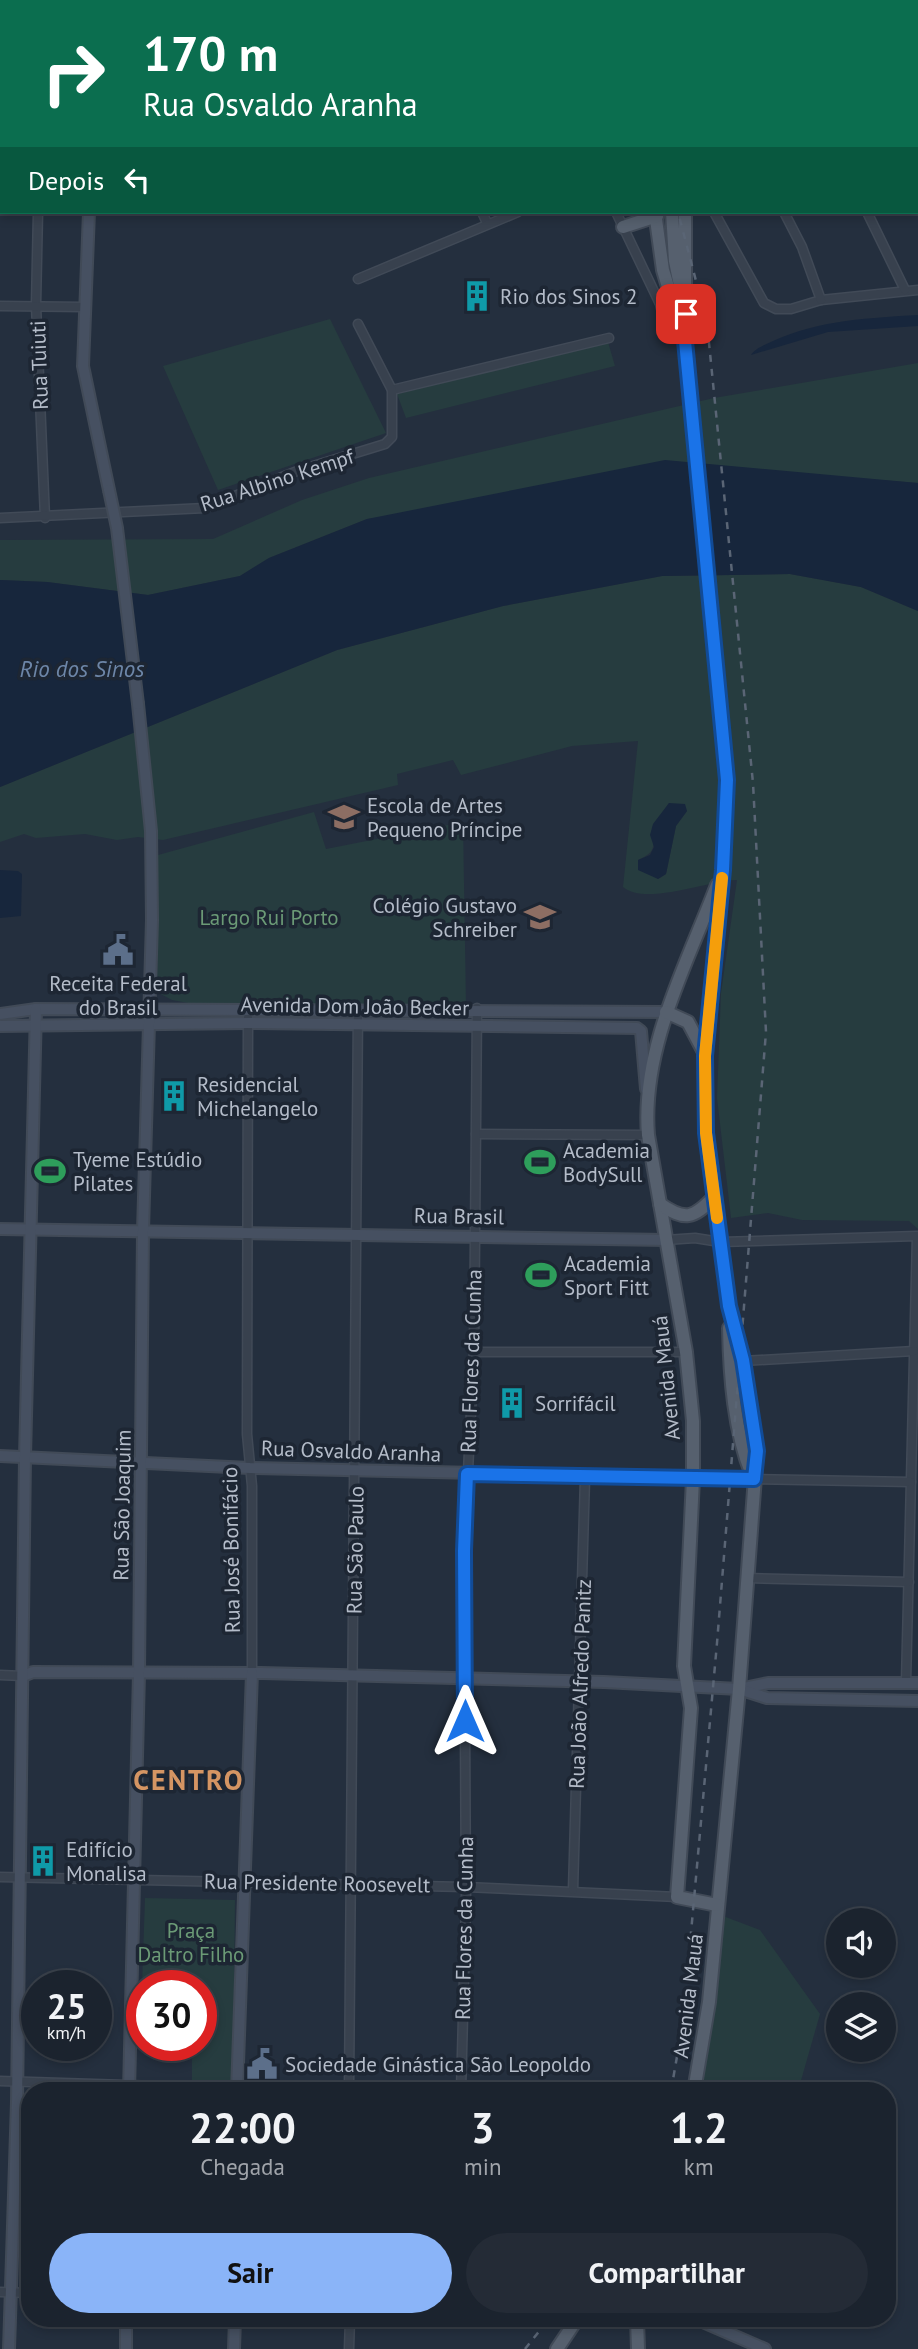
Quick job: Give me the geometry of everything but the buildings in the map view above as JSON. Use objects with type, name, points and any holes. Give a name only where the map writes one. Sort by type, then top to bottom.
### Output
[{"type":"main road","points":[[623,227],[656,214],[663,270],[685,341]]},
{"type":"main road","points":[[672,214],[675,261],[686,314]]},
{"type":"main road","points":[[685,214],[685,341]]},
{"type":"main road","name":"Avenida Mauá","points":[[685,341],[727,780],[723,870],[705,1056],[706,1133],[729,1306],[734,1388],[743,1453],[754,1479]]},
{"type":"main road","name":"Avenida Mauá","points":[[677,1898],[691,1708],[684,1666],[693,1479],[693,1421],[687,1352],[660,1204],[646,1099],[666,1012],[723,870]]},
{"type":"main road","points":[[666,1012],[688,1023],[705,1056]]},
{"type":"main road","points":[[660,1204],[676,1215],[690,1216],[701,1212],[714,1197]]},
{"type":"main road","name":"Avenida Mauá","points":[[696,2082],[709,2002],[739,1689],[757,1451],[743,1360],[729,1306]]},
{"type":"main road","points":[[677,1898],[717,1905]]},
{"type":"main road","points":[[557,2349],[572,2327]]},
{"type":"main road","points":[[637,2327],[638,2349]]},
{"type":"street","name":"Rua Tuiuti","points":[[38,214],[36,305],[46,518]]},
{"type":"street","name":"Rua São Joaquim","points":[[89,214],[83,366],[117,528],[151,831],[152,920],[143,1231],[139,1673],[129,2082]]},
{"type":"street","points":[[483,214],[487,223]]},
{"type":"street","points":[[358,279],[512,214]]},
{"type":"street","points":[[617,214],[660,303],[666,330]]},
{"type":"street","points":[[715,214],[764,303],[776,309],[791,309],[821,300],[918,290]]},
{"type":"street","points":[[785,214],[802,247],[821,300]]},
{"type":"street","points":[[868,214],[905,290]]},
{"type":"street","points":[[0,306],[84,307]]},
{"type":"street","points":[[358,324],[392,390],[609,338]]},
{"type":"street","name":"Rua Albino Kempf","points":[[0,518],[46,518],[205,508],[297,471],[385,444],[392,437],[392,390]]},
{"type":"street","name":"Avenida Dom João Becker","points":[[0,1014],[36,1009],[248,1008],[477,1008],[666,1012]]},
{"type":"street","name":"Rua José Bonifácio","points":[[237,2082],[252,1673],[250,1468],[247,1434],[248,1008]]},
{"type":"street","name":"Rua Flores da Cunha","points":[[461,2082],[466,1887],[467,1474],[474,1352],[477,1008]]},
{"type":"street","points":[[9,2349],[5,2292],[17,2081],[25,1457],[36,1009]]},
{"type":"street","name":"Rua São Paulo","points":[[349,2082],[353,1884],[358,1010]]},
{"type":"street","name":"Avenida Dom João Becker","points":[[0,1026],[248,1023],[639,1028],[646,1099]]},
{"type":"street","points":[[476,1134],[649,1135]]},
{"type":"street","name":"Rua Brasil","points":[[0,1229],[666,1240],[695,1238],[720,1242],[917,1236]]},
{"type":"street","points":[[906,1682],[917,1236]]},
{"type":"street","points":[[743,1360],[914,1351]]},
{"type":"street","points":[[474,1352],[687,1352]]},
{"type":"street","name":"Rua Osvaldo Aranha","points":[[0,1456],[250,1468],[585,1478],[911,1482]]},
{"type":"street","name":"Rua João Alfredo Panitz","points":[[573,1890],[582,1681],[585,1478]]},
{"type":"street","points":[[746,1578],[908,1582]]},
{"type":"street","points":[[0,1675],[23,1676],[33,1672],[252,1673],[582,1681],[739,1689],[768,1683],[918,1683]]},
{"type":"street","points":[[739,1689],[766,1698],[918,1701]]},
{"type":"street","name":"Rua Presidente Roosevelt","points":[[0,1877],[573,1890],[677,1898]]},
{"type":"street","points":[[0,2081],[33,2082]]},
{"type":"street","points":[[126,2327],[126,2349]]},
{"type":"street","points":[[234,2349],[235,2327]]},
{"type":"street","points":[[349,2327],[349,2349]]},
{"type":"street","points":[[716,2327],[765,2349]]},
{"type":"street","points":[[739,2336],[739,2349]]},
{"type":"green space","points":[[330,319],[386,433],[218,490],[163,366]]},
{"type":"green space","points":[[608,342],[615,366],[406,418],[397,394]]},
{"type":"green space","points":[[918,363],[918,483],[763,471],[367,519],[269,558],[240,576],[148,595],[47,582],[0,580],[0,540],[213,539],[302,500],[369,478],[714,398]]},
{"type":"green space","points":[[790,574],[861,587],[918,611],[918,1229],[909,1221],[802,1220],[768,1213],[731,1218],[717,1098],[721,993],[737,880],[646,894],[623,887],[638,741],[572,746],[461,775],[453,760],[397,774],[398,785],[163,840],[138,837],[117,840],[85,834],[36,838],[24,834],[0,842],[0,787],[337,650],[503,606],[662,576]],"holes":[[[669,803],[687,811],[676,826],[666,874],[658,879],[638,860],[651,851],[655,822]]]},
{"type":"green space","name":"Largo Rui Porto","points":[[314,812],[326,849],[463,822],[466,1005],[193,1004],[172,1000],[157,992],[158,855]]},
{"type":"green space","name":"Praça Daltro Filho","points":[[145,1898],[235,1900],[233,2082],[192,2082],[192,2061],[217,2061],[217,1970],[143,1970]]},
{"type":"green space","points":[[723,1916],[760,1930],[820,2014],[801,2082],[698,2082]]},
{"type":"water","points":[[918,315],[918,326],[828,332],[751,355],[764,345],[808,328],[862,319]]},
{"type":"water","name":"Rio dos Sinos","points":[[665,460],[918,483],[918,611],[861,587],[790,574],[662,576],[503,606],[337,650],[0,787],[0,580],[47,582],[148,595],[240,576],[269,558],[367,519]]},
{"type":"water","points":[[669,803],[685,804],[687,811],[676,826],[666,874],[658,879],[638,870],[638,860],[650,855],[654,847],[650,835],[653,824]]},
{"type":"water","points":[[0,870],[18,871],[22,874],[21,916],[0,918]]},
{"type":"railway","points":[[673,2082],[683,2022],[717,1643],[766,1032],[753,783],[707,323],[679,214]]},
{"type":"railway","points":[[525,2349],[543,2327]]},
{"type":"slow traffic","points":[[717,1218],[706,1133],[705,1056],[722,878]]},
{"type":"place","name":"Rio dos Sinos 2","points":[[477,296]]},
{"type":"place","name":"Escola de Artes Pequeno Príncipe","points":[[344,817]]},
{"type":"place","name":"Colégio Gustavo Schreiber","points":[[540,917]]},
{"type":"place","name":"Receita Federal do Brasil","points":[[118,950]]},
{"type":"place","name":"Residencial Michelangelo","points":[[174,1096]]},
{"type":"place","name":"Academia BodySull","points":[[540,1162]]},
{"type":"place","name":"Tyeme Estúdio Pilates","points":[[50,1171]]},
{"type":"place","name":"Academia Sport Fitt","points":[[541,1275]]},
{"type":"place","name":"Sorrifácil","points":[[512,1403]]},
{"type":"place","name":"Edifício Monalisa","points":[[43,1861]]},
{"type":"place","name":"Sociedade Ginástica São Leopoldo","points":[[262,2064]]},
{"type":"district","name":"CENTRO","points":[[189,1779]]},
{"type":"route","points":[[465,1721],[464,1551],[467,1474],[754,1479],[757,1451],[743,1360],[729,1306],[706,1133],[705,1056],[723,870],[727,780],[685,341],[686,314]]}]
